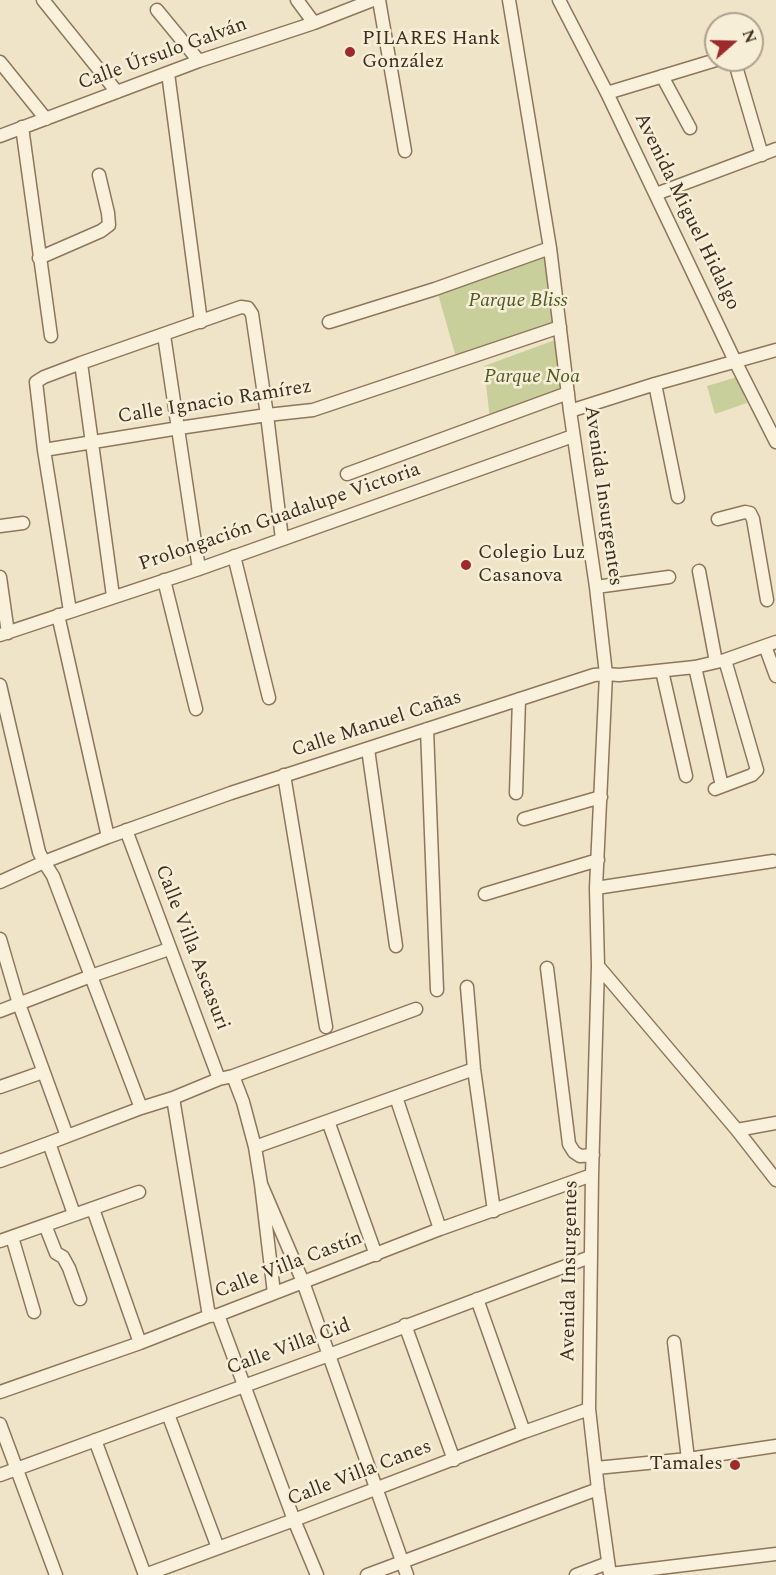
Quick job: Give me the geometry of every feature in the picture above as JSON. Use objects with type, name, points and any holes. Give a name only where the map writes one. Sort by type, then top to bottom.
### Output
[{"type":"street","points":[[43,0],[117,92]]},
{"type":"street","points":[[297,0],[314,23]]},
{"type":"street","name":"Calle Úrsulo Galván","points":[[0,136],[373,0]]},
{"type":"street","points":[[379,0],[405,151]]},
{"type":"street","name":"Avenida Insurgentes","points":[[509,0],[550,248],[606,674],[596,888],[598,966],[592,1155],[589,1410],[609,1571]]},
{"type":"street","name":"Avenida Miguel Hidalgo","points":[[559,0],[607,93],[776,442]]},
{"type":"street","points":[[157,10],[200,62]]},
{"type":"street","points":[[0,62],[46,119]]},
{"type":"street","points":[[607,93],[704,64]]},
{"type":"street","points":[[738,72],[762,155]]},
{"type":"street","points":[[168,74],[201,322]]},
{"type":"street","points":[[662,76],[690,129]]},
{"type":"street","points":[[22,127],[51,336]]},
{"type":"street","points":[[656,194],[776,149]]},
{"type":"street","points":[[39,258],[102,231],[109,225],[99,175]]},
{"type":"street","points":[[329,322],[435,289],[550,248]]},
{"type":"street","points":[[108,837],[64,613],[36,382],[81,363],[241,307],[248,308],[252,314],[267,415],[282,539]]},
{"type":"street","name":"Calle Ignacio Ramírez","points":[[44,450],[179,428],[313,410],[560,327]]},
{"type":"street","points":[[164,335],[199,568]]},
{"type":"street","points":[[570,411],[776,350]]},
{"type":"street","points":[[81,363],[113,596]]},
{"type":"street","points":[[655,384],[678,496]]},
{"type":"street","points":[[347,474],[568,393]]},
{"type":"street","name":"Prolongación Guadalupe Victoria","points":[[4,634],[234,556],[573,436]]},
{"type":"street","points":[[718,519],[745,512],[750,513],[767,600]]},
{"type":"street","points":[[0,526],[23,523]]},
{"type":"street","points":[[234,556],[269,698]]},
{"type":"street","points":[[763,573],[776,570]]},
{"type":"street","points":[[695,667],[719,788],[752,775],[757,770],[720,661],[699,571]]},
{"type":"street","points":[[0,577],[4,634]]},
{"type":"street","points":[[596,587],[669,577]]},
{"type":"street","points":[[164,580],[196,709]]},
{"type":"street","points":[[771,644],[776,676]]},
{"type":"street","name":"Calle Manuel Cañas","points":[[0,882],[108,837],[231,792],[594,675],[619,675],[695,667],[771,644]]},
{"type":"street","points":[[662,671],[686,776]]},
{"type":"street","points":[[0,685],[39,852],[53,876],[141,1108]]},
{"type":"street","points":[[516,793],[519,699]]},
{"type":"street","points":[[427,729],[437,990]]},
{"type":"street","points":[[368,749],[396,946]]},
{"type":"street","points":[[284,775],[326,1027]]},
{"type":"street","points":[[524,819],[601,797]]},
{"type":"street","name":"Calle Villa Ascasuri","points":[[126,830],[219,1079]]},
{"type":"street","points":[[485,894],[598,860]]},
{"type":"street","points":[[596,888],[773,861]]},
{"type":"street","points":[[0,939],[42,1072],[67,1136]]},
{"type":"street","points":[[0,1011],[169,949]]},
{"type":"street","points":[[598,966],[738,1130],[776,1180]]},
{"type":"street","points":[[547,969],[569,1144],[580,1156],[592,1155]]},
{"type":"street","points":[[467,987],[474,1069],[494,1211]]},
{"type":"street","points":[[0,1161],[219,1079],[233,1076],[416,1009]]},
{"type":"street","points":[[255,1147],[474,1069]]},
{"type":"street","points":[[0,1087],[42,1072]]},
{"type":"street","points":[[233,1076],[243,1102],[255,1147],[274,1293]]},
{"type":"street","points":[[396,1096],[440,1229]]},
{"type":"street","points":[[173,1098],[214,1315],[245,1385],[294,1520],[317,1575]]},
{"type":"street","points":[[328,1121],[375,1255]]},
{"type":"street","points":[[738,1130],[776,1123]]},
{"type":"street","points":[[49,1143],[74,1214]]},
{"type":"street","name":"Calle Villa Castín","points":[[0,1392],[140,1343],[440,1229],[592,1175]]},
{"type":"street","points":[[261,1184],[303,1282],[407,1575]]},
{"type":"street","points":[[34,1312],[6,1239],[139,1192]]},
{"type":"street","points":[[93,1209],[140,1343]]},
{"type":"street","points":[[45,1225],[56,1253],[63,1257],[69,1268],[80,1299]]},
{"type":"street","name":"Calle Villa Cid","points":[[0,1475],[590,1257]]},
{"type":"street","points":[[477,1299],[524,1432]]},
{"type":"street","points":[[405,1325],[454,1460]]},
{"type":"street","points":[[674,1342],[688,1459]]},
{"type":"street","name":"Calle Villa Canes","points":[[145,1575],[524,1432],[589,1410]]},
{"type":"street","points":[[168,1414],[218,1548]]},
{"type":"street","points":[[0,1424],[56,1575]]},
{"type":"street","points":[[95,1440],[145,1575]]},
{"type":"street","points":[[596,1468],[688,1459],[776,1446]]},
{"type":"street","points":[[367,1575],[598,1489]]},
{"type":"street","points":[[576,1575],[776,1554]]},
{"type":"green space","name":"Parque Bliss","points":[[544,258],[557,324],[456,357],[438,294]]},
{"type":"green space","name":"Parque Noa","points":[[555,340],[564,396],[490,420],[484,366]]},
{"type":"green space","points":[[737,377],[747,403],[715,414],[707,386]]},
{"type":"place","name":"PILARES Hank González","points":[[350,52]]},
{"type":"place","name":"Colegio Luz Casanova","points":[[466,565]]},
{"type":"place","name":"Tamales","points":[[735,1465]]}]
